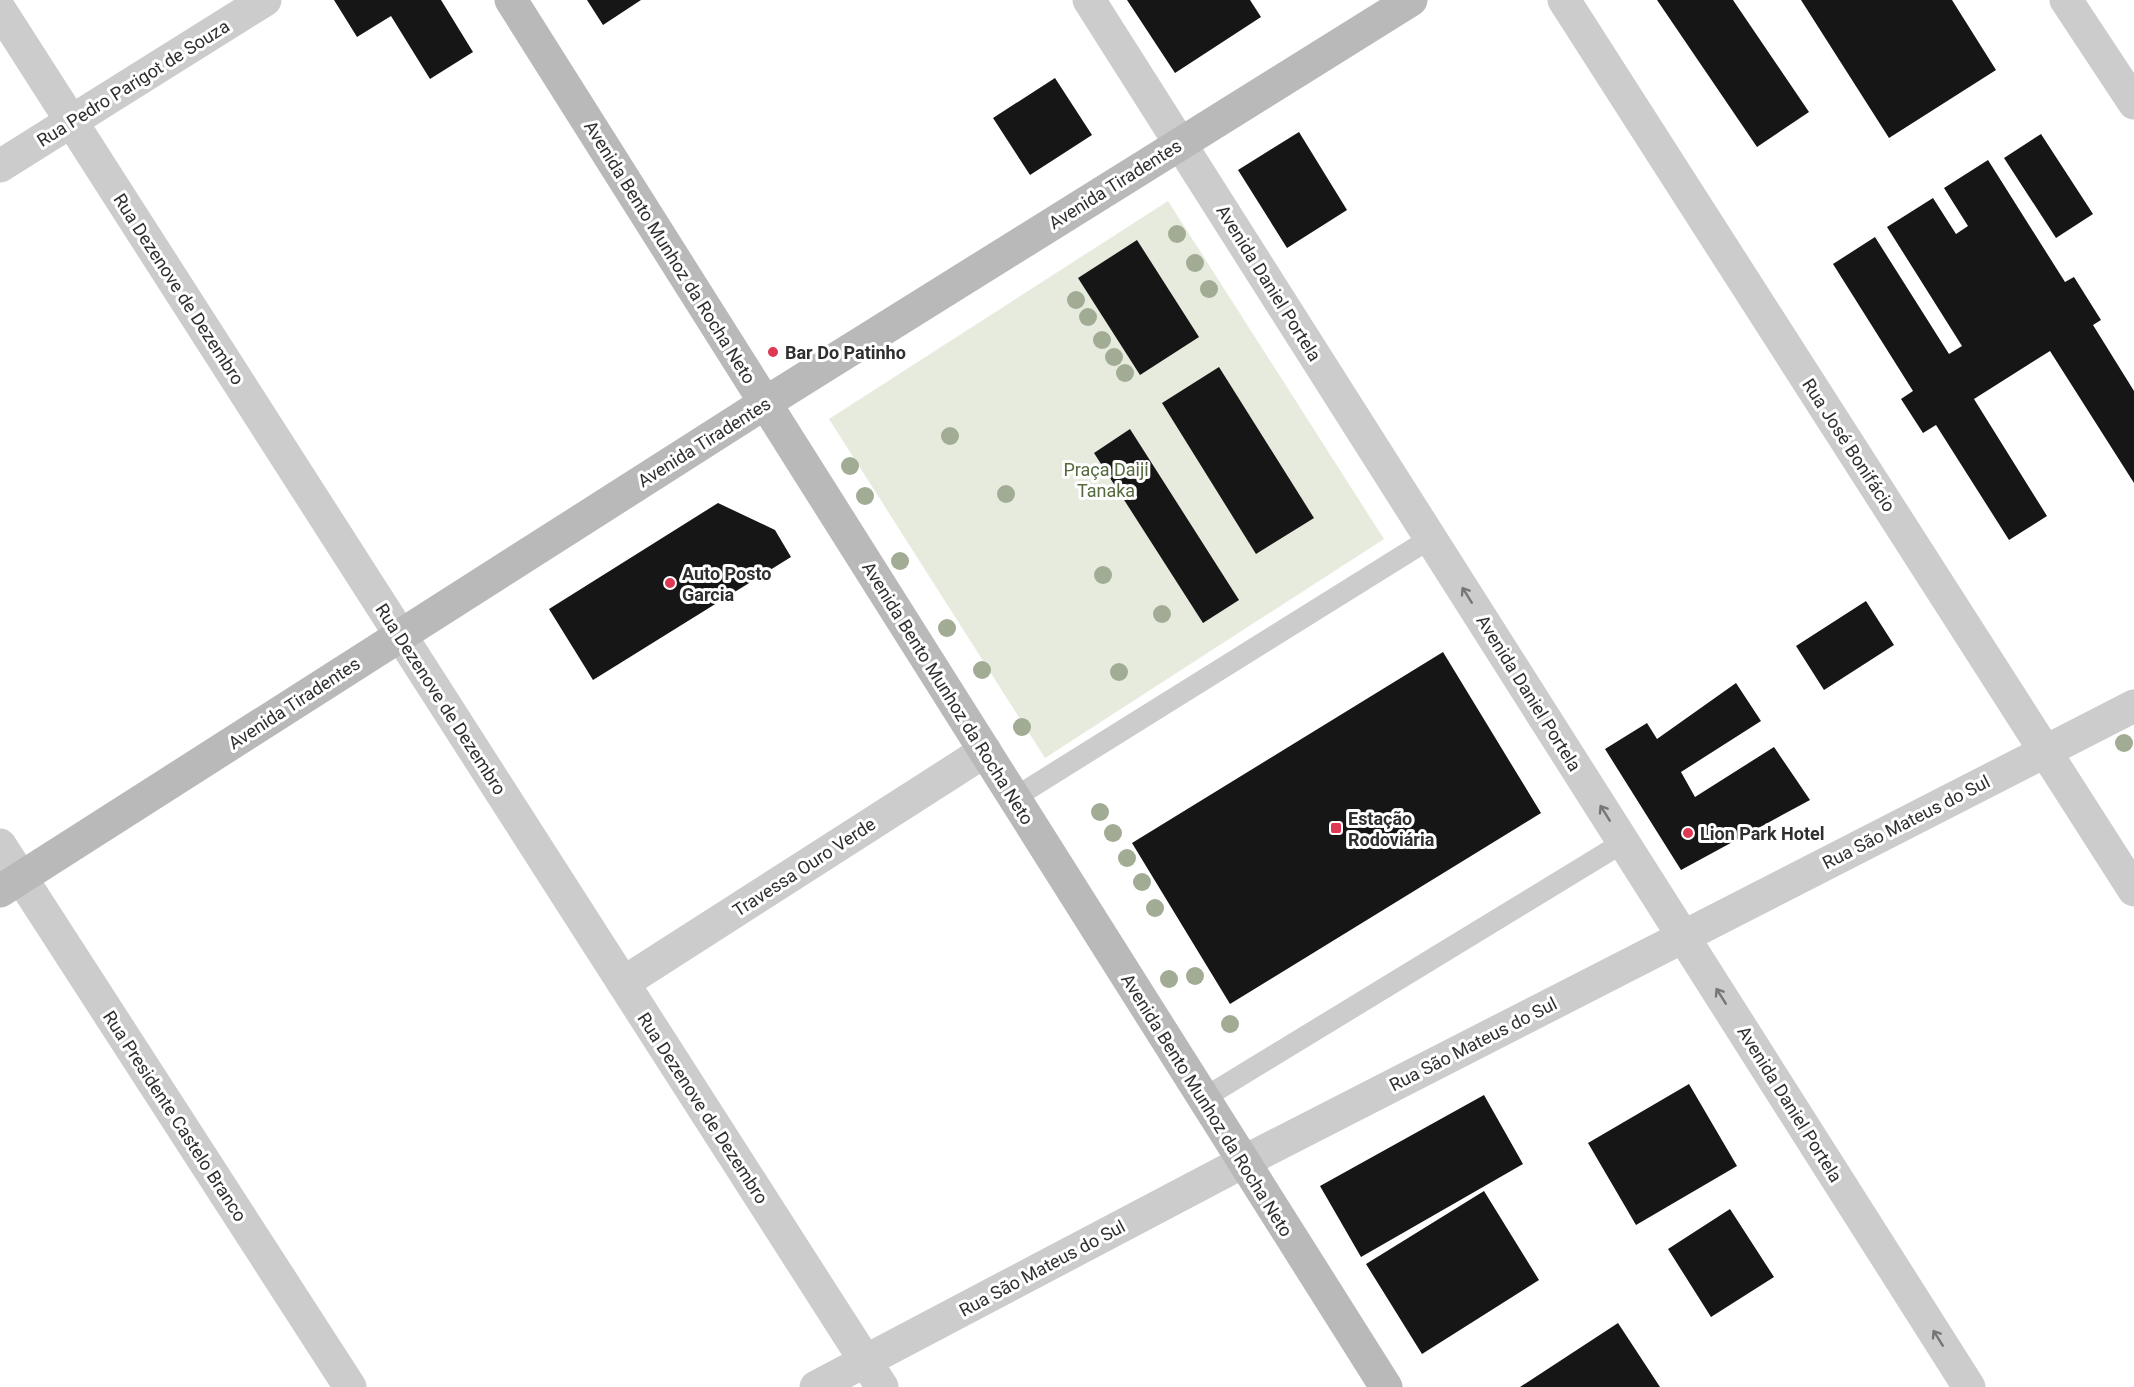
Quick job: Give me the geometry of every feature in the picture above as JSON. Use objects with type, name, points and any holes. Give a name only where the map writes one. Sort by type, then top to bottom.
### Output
[{"type":"main road","name":"Avenida Bento Munhoz da Rocha Neto","points":[[511,0],[1386,1387]]},
{"type":"main road","name":"Avenida Tiradentes","points":[[11,884],[765,403],[1411,0]]},
{"type":"street","name":"Rua Pedro Parigot de Souza","points":[[0,166],[265,0]]},
{"type":"street","name":"Avenida Daniel Portela","points":[[1089,0],[1969,1387]]},
{"type":"street","name":"Rua José Bonifácio","points":[[1564,0],[2134,890]]},
{"type":"street","points":[[2066,0],[2134,104]]},
{"type":"street","name":"Rua Dezenove de Dezembro","points":[[0,10],[874,1374]]},
{"type":"street","name":"Rua São Mateus do Sul","points":[[816,1387],[874,1374],[1243,1162],[2134,706]]},
{"type":"street","name":"Travessa Ouro Verde","points":[[623,983],[985,752]]},
{"type":"street","name":"Rua Presidente Castelo Branco","points":[[0,845],[11,884],[350,1387]]},
{"type":"lane","points":[[1014,798],[1431,538]]},
{"type":"lane","points":[[1204,1098],[1624,842]]},
{"type":"green space","name":"Praça Daiji Tanaka","points":[[1168,201],[1384,539],[1045,758],[829,419]]},
{"type":"building","points":[[334,0],[441,0],[473,52],[430,79],[391,16],[357,37]]},
{"type":"building","points":[[587,0],[641,0],[603,25]]},
{"type":"building","points":[[1127,0],[1250,0],[1261,17],[1175,73]]},
{"type":"building","points":[[1657,0],[1733,0],[1809,112],[1757,147]]},
{"type":"building","points":[[1801,0],[1952,0],[1996,70],[1889,138]]},
{"type":"building","points":[[1055,78],[1092,135],[1030,175],[993,118]]},
{"type":"building","points":[[1299,132],[1347,210],[1287,248],[1238,170]]},
{"type":"building","points":[[2041,134],[2093,214],[2056,238],[2004,158]]},
{"type":"building","points":[[1988,160],[2065,282],[2074,277],[2101,320],[2093,325],[2134,391],[2134,483],[2050,351],[1974,399],[2047,516],[2009,540],[1936,425],[1923,433],[1901,399],[1913,391],[1833,264],[1875,237],[1949,354],[1962,346],[1887,227],[1933,198],[1956,234],[1968,226],[1944,188]]},
{"type":"building","points":[[1137,240],[1199,337],[1140,375],[1078,278]]},
{"type":"building","points":[[1219,367],[1314,518],[1256,554],[1162,403]]},
{"type":"building","points":[[1130,429],[1239,600],[1203,623],[1094,453]]},
{"type":"building","name":"Auto Posto Garcia","points":[[718,503],[775,530],[791,557],[593,680],[549,609]]},
{"type":"building","points":[[1866,601],[1894,645],[1824,690],[1796,646]]},
{"type":"building","name":"Estação Rodoviária","points":[[1443,652],[1541,813],[1230,1004],[1132,843]]},
{"type":"building","points":[[1736,683],[1761,721],[1681,772],[1695,797],[1774,747],[1810,800],[1681,870],[1605,749],[1647,723],[1657,739]]},
{"type":"building","points":[[1689,1084],[1737,1166],[1636,1225],[1588,1143]]},
{"type":"building","points":[[1484,1095],[1523,1164],[1361,1257],[1320,1186]]},
{"type":"building","points":[[1484,1191],[1539,1280],[1422,1354],[1366,1264]]},
{"type":"building","points":[[1730,1209],[1774,1277],[1711,1317],[1668,1249]]},
{"type":"building","points":[[1618,1323],[1660,1387],[1520,1387]]},
{"type":"place","name":"Bar Do Patinho","points":[[773,352]]},
{"type":"place","name":"Auto Posto Garcia","points":[[670,583]]},
{"type":"place","name":"Estação Rodoviária","points":[[1336,828]]},
{"type":"place","name":"Lion Park Hotel","points":[[1688,833]]}]
